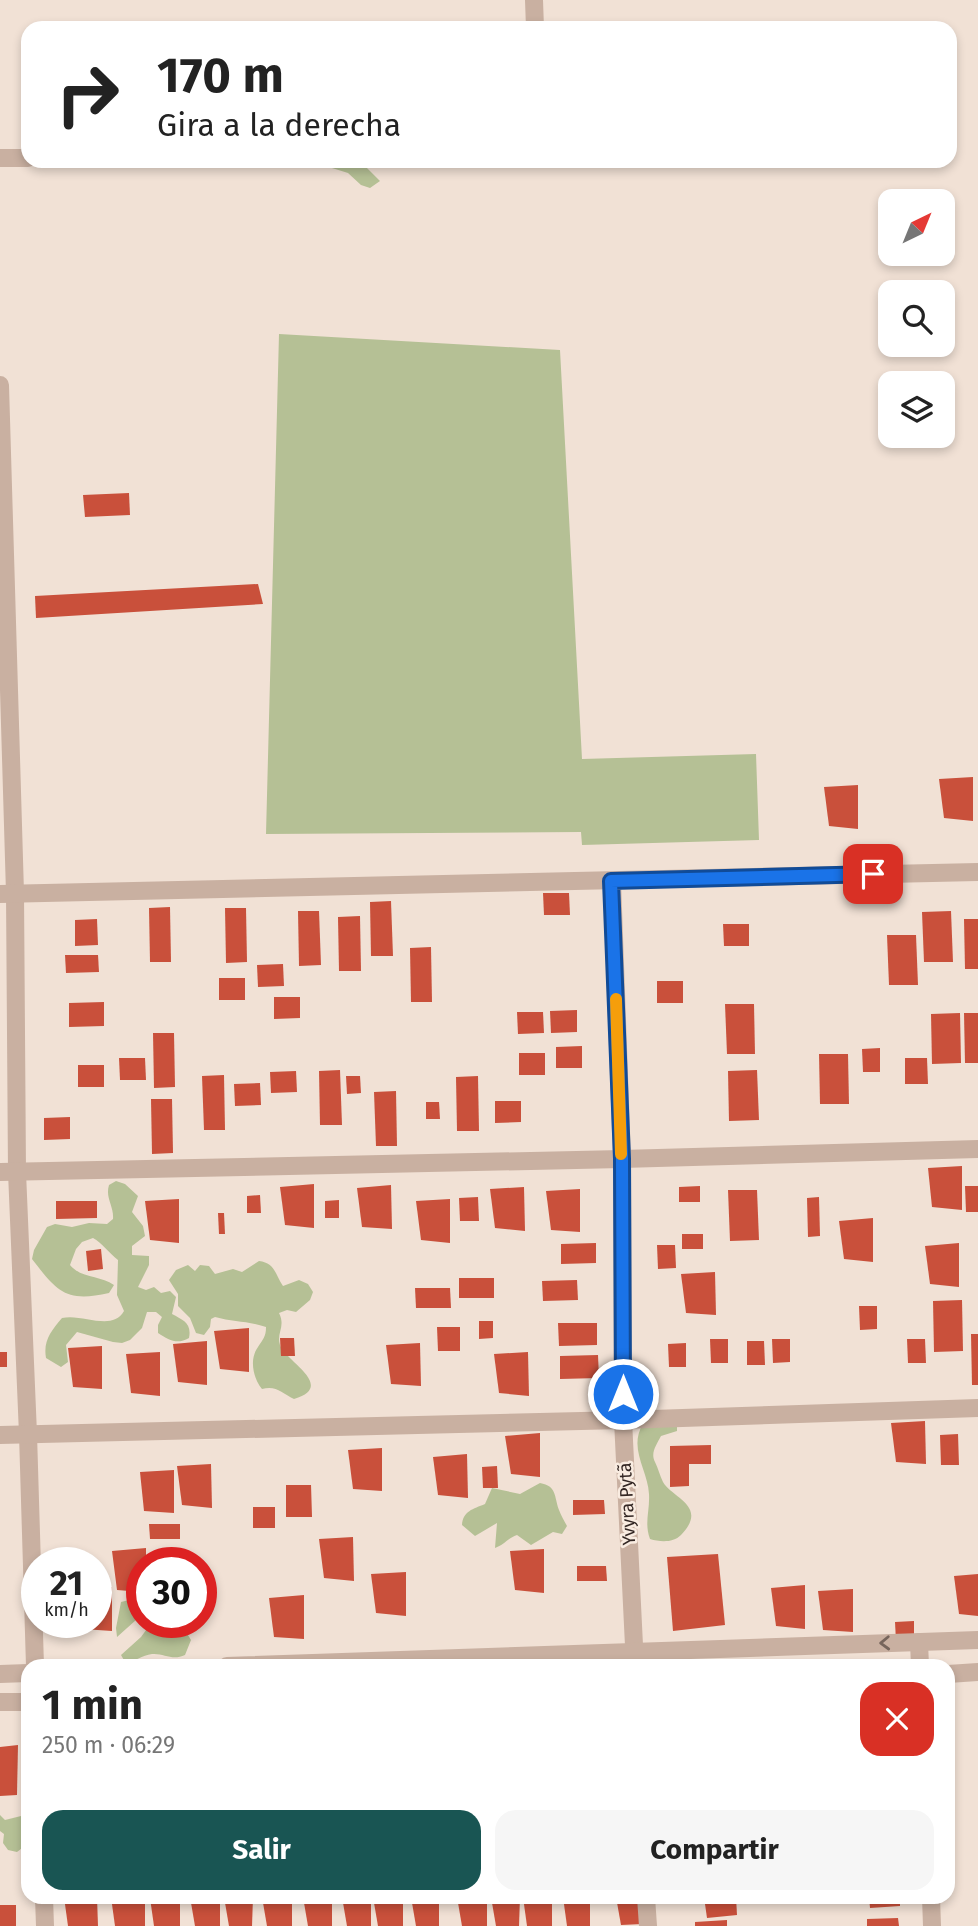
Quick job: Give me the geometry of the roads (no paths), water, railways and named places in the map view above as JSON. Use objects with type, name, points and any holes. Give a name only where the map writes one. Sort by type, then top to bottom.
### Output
[{"type":"street","points":[[534,0],[535,21]]},
{"type":"street","points":[[0,158],[21,158]]},
{"type":"street","points":[[0,385],[8,894],[8,1172],[28,1434],[35,1659]]},
{"type":"street","points":[[8,894],[978,872]]},
{"type":"street","name":"Yvyra Pytã","points":[[611,881],[622,1159],[623,1420],[635,1659]]},
{"type":"street","points":[[8,1172],[978,1149]]},
{"type":"street","points":[[0,1435],[623,1420],[978,1408]]},
{"type":"street","points":[[635,1659],[978,1640]]},
{"type":"street","points":[[919,1642],[920,1659]]},
{"type":"street","points":[[955,1674],[978,1672]]},
{"type":"street","points":[[0,1674],[21,1673]]},
{"type":"street","points":[[0,1702],[21,1702]]},
{"type":"street","points":[[44,1904],[45,1926]]},
{"type":"street","points":[[646,1904],[648,1926]]},
{"type":"street","points":[[931,1904],[932,1926]]}]
